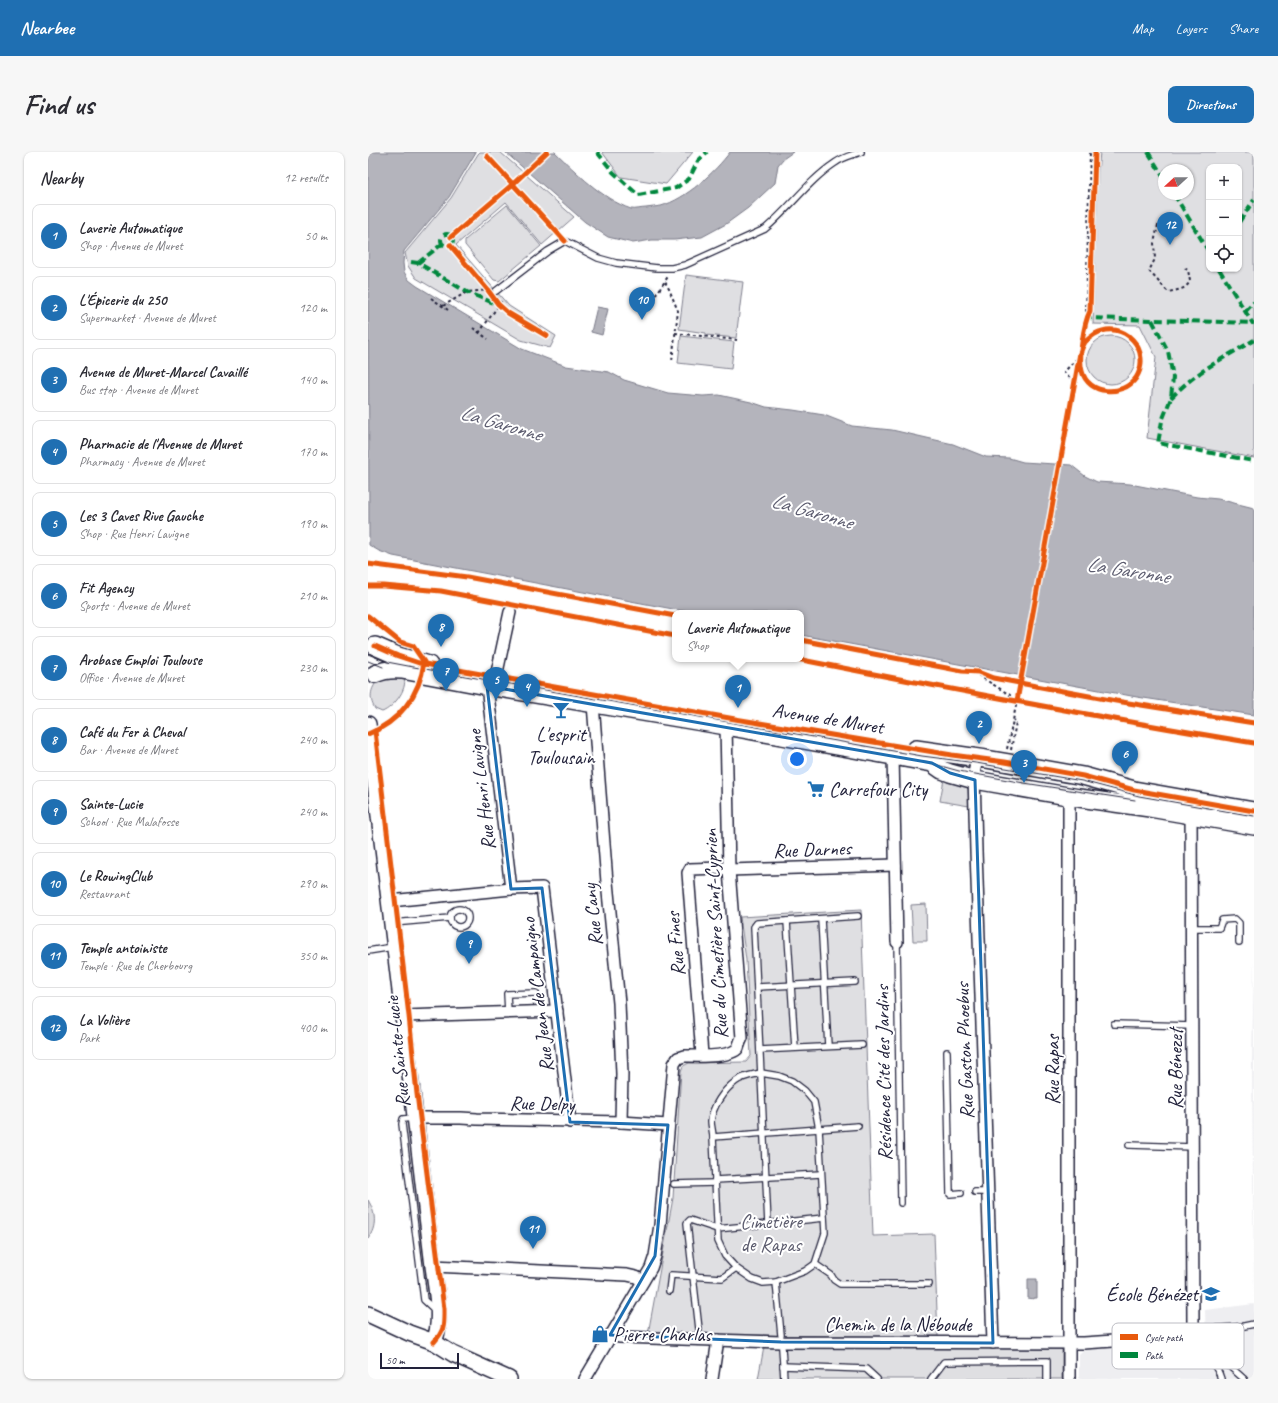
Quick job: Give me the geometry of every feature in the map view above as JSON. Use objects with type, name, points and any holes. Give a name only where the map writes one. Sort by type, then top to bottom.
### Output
[{"type":"main road","name":"Avenue de Muret","points":[[372,641],[398,656],[492,682],[593,704],[932,763],[942,770],[974,780],[1150,808],[1254,811]]},
{"type":"main road","points":[[371,679],[378,665],[378,659],[372,641]]},
{"type":"main road","name":"Avenue de Muret","points":[[371,679],[380,672],[394,669],[492,682],[730,718],[952,755],[1007,760],[1083,776],[1254,826]]},
{"type":"street","name":"Rue Henri Lavigne","points":[[510,612],[492,682],[511,889]]},
{"type":"street","name":"Rue Cany","points":[[593,704],[607,882],[619,1003],[622,1074],[621,1122]]},
{"type":"street","name":"Rue Sainte-Lucie","points":[[368,724],[434,1266],[438,1313],[438,1331],[434,1342]]},
{"type":"street","name":"Rue du Cimetière Saint-Cyprien","points":[[585,1379],[651,1268],[656,1256],[674,1064],[678,1058],[684,1056],[722,1055],[732,1052],[738,1048],[742,1038],[729,870],[726,726]]},
{"type":"street","points":[[893,756],[897,942]]},
{"type":"street","name":"Rue Gaston Phoebus","points":[[977,758],[974,780],[993,1343]]},
{"type":"street","name":"Rue Rapas","points":[[1069,796],[1069,1379]]},
{"type":"street","name":"Rue Bénezet","points":[[1190,1323],[1193,1147],[1191,808]]},
{"type":"street","name":"Rue Darnes","points":[[729,870],[895,865]]},
{"type":"street","name":"Rue Fines","points":[[702,1055],[688,873],[690,869],[721,868],[729,870]]},
{"type":"street","name":"Rue Jean de Campaigno","points":[[511,889],[542,888],[570,1122]]},
{"type":"street","points":[[390,901],[511,889]]},
{"type":"street","points":[[404,1016],[557,1011]]},
{"type":"street","name":"Rue Delpy","points":[[416,1118],[621,1122],[668,1125]]},
{"type":"street","points":[[434,1266],[627,1275],[636,1277],[643,1281]]},
{"type":"street","points":[[368,1314],[434,1342],[453,1354],[509,1379]]},
{"type":"street","name":"Chemin de la Néboude","points":[[610,1335],[619,1337],[781,1342],[1070,1343],[1112,1341]]},
{"type":"street","points":[[712,1379],[718,1340]]},
{"type":"lane","points":[[496,292],[548,251],[565,241],[598,258],[616,264],[656,268],[672,268],[685,265],[765,229],[806,187],[835,163],[843,158],[861,152]]},
{"type":"lane","points":[[768,1224],[754,927],[757,924],[858,916]]},
{"type":"lane","points":[[392,923],[450,918]]},
{"type":"lane","points":[[821,919],[828,1046]]},
{"type":"lane","points":[[1192,928],[1219,928],[1222,920],[1235,919],[1239,923],[1239,942]]},
{"type":"lane","points":[[787,921],[795,1048]]},
{"type":"lane","name":"Résidence Cité des Jardins","points":[[897,942],[901,1203]]},
{"type":"lane","points":[[368,951],[395,946]]},
{"type":"lane","points":[[757,987],[855,982]]},
{"type":"lane","points":[[508,1012],[507,994],[536,993]]},
{"type":"lane","points":[[1114,1024],[1193,1026]]},
{"type":"lane","points":[[760,1050],[862,1045]]},
{"type":"lane","points":[[947,1052],[950,1194],[961,1193]]},
{"type":"lane","points":[[761,1073],[779,1076],[792,1080],[805,1091],[814,1102],[819,1129],[825,1233],[815,1264],[805,1271],[776,1282],[764,1283],[752,1278],[736,1268],[725,1256],[718,1241],[711,1121],[714,1110],[723,1094],[735,1081],[761,1073]]},
{"type":"lane","points":[[416,1118],[404,1119],[402,1124],[424,1300],[438,1313]]},
{"type":"lane","points":[[713,1137],[858,1126]]},
{"type":"lane","points":[[1129,1146],[1193,1147]]},
{"type":"lane","points":[[674,1184],[821,1174]]},
{"type":"lane","points":[[975,1192],[988,1192]]},
{"type":"lane","points":[[699,1329],[687,1223],[690,1220],[717,1229],[824,1218]]},
{"type":"lane","points":[[815,1264],[832,1275],[834,1280],[840,1284],[929,1284]]},
{"type":"lane","points":[[669,1291],[671,1275],[722,1278],[736,1268]]},
{"type":"lane","points":[[776,1282],[780,1335]]},
{"type":"lane","points":[[1244,1326],[1254,1324]]},
{"type":"lane","points":[[782,1348],[784,1379]]},
{"type":"lane","points":[[931,1379],[944,1362],[1047,1361],[1047,1379]]},
{"type":"lane","points":[[784,1366],[866,1369],[877,1379]]},
{"type":"lane","points":[[1218,1369],[1222,1379]]},
{"type":"lane","points":[[1233,1369],[1244,1379]]},
{"type":"path","points":[[1087,318],[1090,152]]},
{"type":"path","points":[[1087,318],[1090,311],[1095,152]]},
{"type":"path","points":[[1158,226],[1154,243],[1155,259],[1149,271],[1168,292],[1180,290],[1188,285],[1190,281],[1188,270],[1184,268]]},
{"type":"path","points":[[646,310],[665,282],[672,268]]},
{"type":"path","points":[[665,282],[678,311],[672,361]]},
{"type":"path","points":[[443,306],[467,292],[487,289],[496,292]]},
{"type":"path","points":[[431,298],[448,310]]},
{"type":"path","points":[[479,333],[503,299]]},
{"type":"path","points":[[473,328],[488,339]]},
{"type":"path","points":[[675,334],[737,340]]},
{"type":"path","points":[[1074,382],[1064,372],[1082,353]]},
{"type":"path","points":[[973,672],[1010,695],[1010,700]]},
{"type":"path","points":[[1002,699],[1024,703]]},
{"type":"path","points":[[1007,760],[1017,701]]},
{"type":"path","points":[[1007,760],[1016,722],[1014,720]]},
{"type":"highlighted area","points":[[487,686],[932,763],[950,773],[975,780],[993,1343],[781,1342],[610,1335],[655,1256],[668,1125],[570,1122],[542,888],[511,889]]},
{"type":"shaded area","points":[[1254,958],[1254,1304],[1252,1062]]},
{"type":"shaded area","points":[[1254,1304],[1254,1379],[1079,1379],[1079,1355],[1084,1350],[1112,1348],[1112,1369],[1244,1369],[1244,1323],[1205,1323],[1205,1310]]},
{"type":"green space","points":[[480,152],[500,152],[574,217],[542,245],[506,202],[456,245],[509,306],[556,336],[550,348],[521,340],[416,278],[408,266],[405,253],[451,198]]},
{"type":"green space","points":[[602,152],[693,152],[666,184],[621,177]]},
{"type":"green space","points":[[1100,152],[1254,152],[1254,458],[1147,438],[1156,357],[1140,325],[1093,324]]},
{"type":"green space","points":[[507,205],[541,246],[499,281],[494,280],[465,245],[465,240]]},
{"type":"green space","points":[[686,275],[743,282],[736,338],[706,335],[706,333],[679,329]]},
{"type":"green space","points":[[681,336],[734,342],[731,369],[678,363]]},
{"type":"green space","points":[[1111,336],[1120,338],[1128,343],[1133,351],[1135,360],[1133,369],[1128,377],[1120,382],[1111,384],[1102,382],[1094,377],[1089,369],[1087,360],[1089,351],[1094,343],[1102,338]]},
{"type":"green space","points":[[380,678],[404,678],[405,682],[399,698],[391,707],[382,712],[375,709],[371,696],[374,685]]},
{"type":"green space","points":[[944,779],[968,784],[969,806],[940,801]]},
{"type":"green space","points":[[926,904],[927,941],[913,941],[911,905]]},
{"type":"green space","name":"Cimetière de Rapas","points":[[861,910],[873,1236],[934,1234],[938,1337],[648,1334],[673,1198],[681,1071],[683,1066],[689,1063],[746,1062],[751,1056],[746,960],[740,917]]},
{"type":"green space","points":[[368,1200],[373,1210],[374,1224],[368,1239]]},
{"type":"green space","points":[[764,1347],[1062,1349],[1062,1379],[758,1379]]},
{"type":"water","name":"La Garonne","points":[[368,152],[476,152],[449,197],[404,251],[404,272],[409,280],[417,286],[522,349],[566,366],[609,372],[624,380],[668,393],[703,396],[719,395],[766,407],[824,415],[852,426],[892,430],[953,444],[986,457],[1009,458],[1023,462],[1071,465],[1085,476],[1097,482],[1130,484],[1197,497],[1218,499],[1254,508],[1254,715],[1137,697],[804,636],[804,610],[678,610],[393,556],[379,551],[369,545]]},
{"type":"water","points":[[505,152],[555,152],[600,192],[620,204],[634,209],[661,206],[680,197],[708,176],[730,152],[793,152],[783,159],[778,165],[775,183],[748,208],[726,224],[702,237],[674,240],[652,240],[633,243],[608,237],[585,222]]},
{"type":"water","points":[[597,307],[608,309],[602,335],[591,332]]},
{"type":"water","points":[[1028,1279],[1037,1279],[1037,1298],[1028,1298]]},
{"type":"tram line","points":[[368,654],[387,662],[408,666],[922,756],[976,763],[1082,781],[1139,796],[1254,816]]},
{"type":"tram line","points":[[368,661],[383,667]]},
{"type":"tram line","points":[[923,761],[959,771],[1024,783],[1135,800]]},
{"type":"marked path","points":[[597,152],[613,172],[638,195],[676,188],[689,179],[698,161],[707,152]]},
{"type":"marked path","points":[[1148,152],[1158,168]]},
{"type":"marked path","points":[[1178,200],[1206,247]]},
{"type":"marked path","points":[[1242,218],[1254,200]]},
{"type":"marked path","points":[[445,234],[449,234],[453,240],[449,246],[445,246],[441,242],[441,238],[445,234]]},
{"type":"marked path","points":[[418,263],[442,244]]},
{"type":"marked path","points":[[411,262],[418,263],[467,292],[496,304]]},
{"type":"marked path","points":[[1221,272],[1253,324]]},
{"type":"marked path","points":[[1245,312],[1254,302]]},
{"type":"marked path","points":[[1086,321],[1087,318],[1254,323]]},
{"type":"marked path","points":[[1152,320],[1168,351],[1173,377],[1171,398],[1162,421],[1158,443],[1254,461]]},
{"type":"marked path","points":[[1171,398],[1190,380],[1200,373],[1254,340]]},
{"type":"cycle path","points":[[451,237],[513,184],[547,152]]},
{"type":"cycle path","points":[[1017,701],[1080,353],[1081,352],[1081,350],[1084,344],[1085,342],[1095,334],[1106,330],[1116,330],[1133,340],[1141,357],[1140,368],[1136,378],[1130,384],[1123,388],[1106,391],[1091,385],[1082,371],[1081,365],[1081,358],[1081,349],[1082,341],[1090,311],[1095,152]]},
{"type":"cycle path","points":[[487,156],[565,241]]},
{"type":"cycle path","points":[[450,245],[498,304],[508,313],[547,336]]},
{"type":"cycle path","points":[[368,564],[467,577],[672,615]]},
{"type":"cycle path","points":[[368,586],[441,591],[672,635]]},
{"type":"cycle path","points":[[368,616],[400,642],[413,646],[424,662],[418,685],[406,706],[389,722],[368,734]]},
{"type":"cycle path","points":[[804,641],[962,671],[978,672],[993,678],[1116,701],[1254,723]]},
{"type":"cycle path","points":[[375,646],[419,663],[735,719],[952,755],[1005,762],[1083,776],[1134,790],[1254,811]]},
{"type":"cycle path","points":[[804,660],[1139,724],[1254,743]]},
{"type":"cycle path","points":[[375,731],[417,1094],[444,1309],[442,1331],[434,1342]]},
{"type":"place","name":"La Volière","points":[[1170,245]]},
{"type":"place","name":"Le RowingClub","points":[[642,320]]},
{"type":"place","name":"Café du Fer à Cheval","points":[[441,647]]},
{"type":"place","name":"Arobase Emploi Toulouse","points":[[446,691]]},
{"type":"place","name":"Les 3 Caves Rive Gauche","points":[[496,700]]},
{"type":"place","name":"Pharmacie de l'Avenue de Muret","points":[[527,707]]},
{"type":"place","name":"Laverie Automatique","points":[[738,708]]},
{"type":"place","name":"L'esprit Toulousain","points":[[561,710]]},
{"type":"place","name":"L'Épicerie du 250","points":[[979,744]]},
{"type":"place","name":"Fit Agency","points":[[1125,774]]},
{"type":"place","name":"Avenue de Muret-Marcel Cavaillé","points":[[1024,783]]},
{"type":"place","name":"Carrefour City","points":[[816,789]]},
{"type":"place","name":"Sainte-Lucie","points":[[469,964]]},
{"type":"place","name":"Temple antoiniste","points":[[533,1249]]},
{"type":"place","name":"École Bénézet","points":[[1211,1294]]},
{"type":"place","name":"Pierre Charlas","points":[[600,1334]]}]
